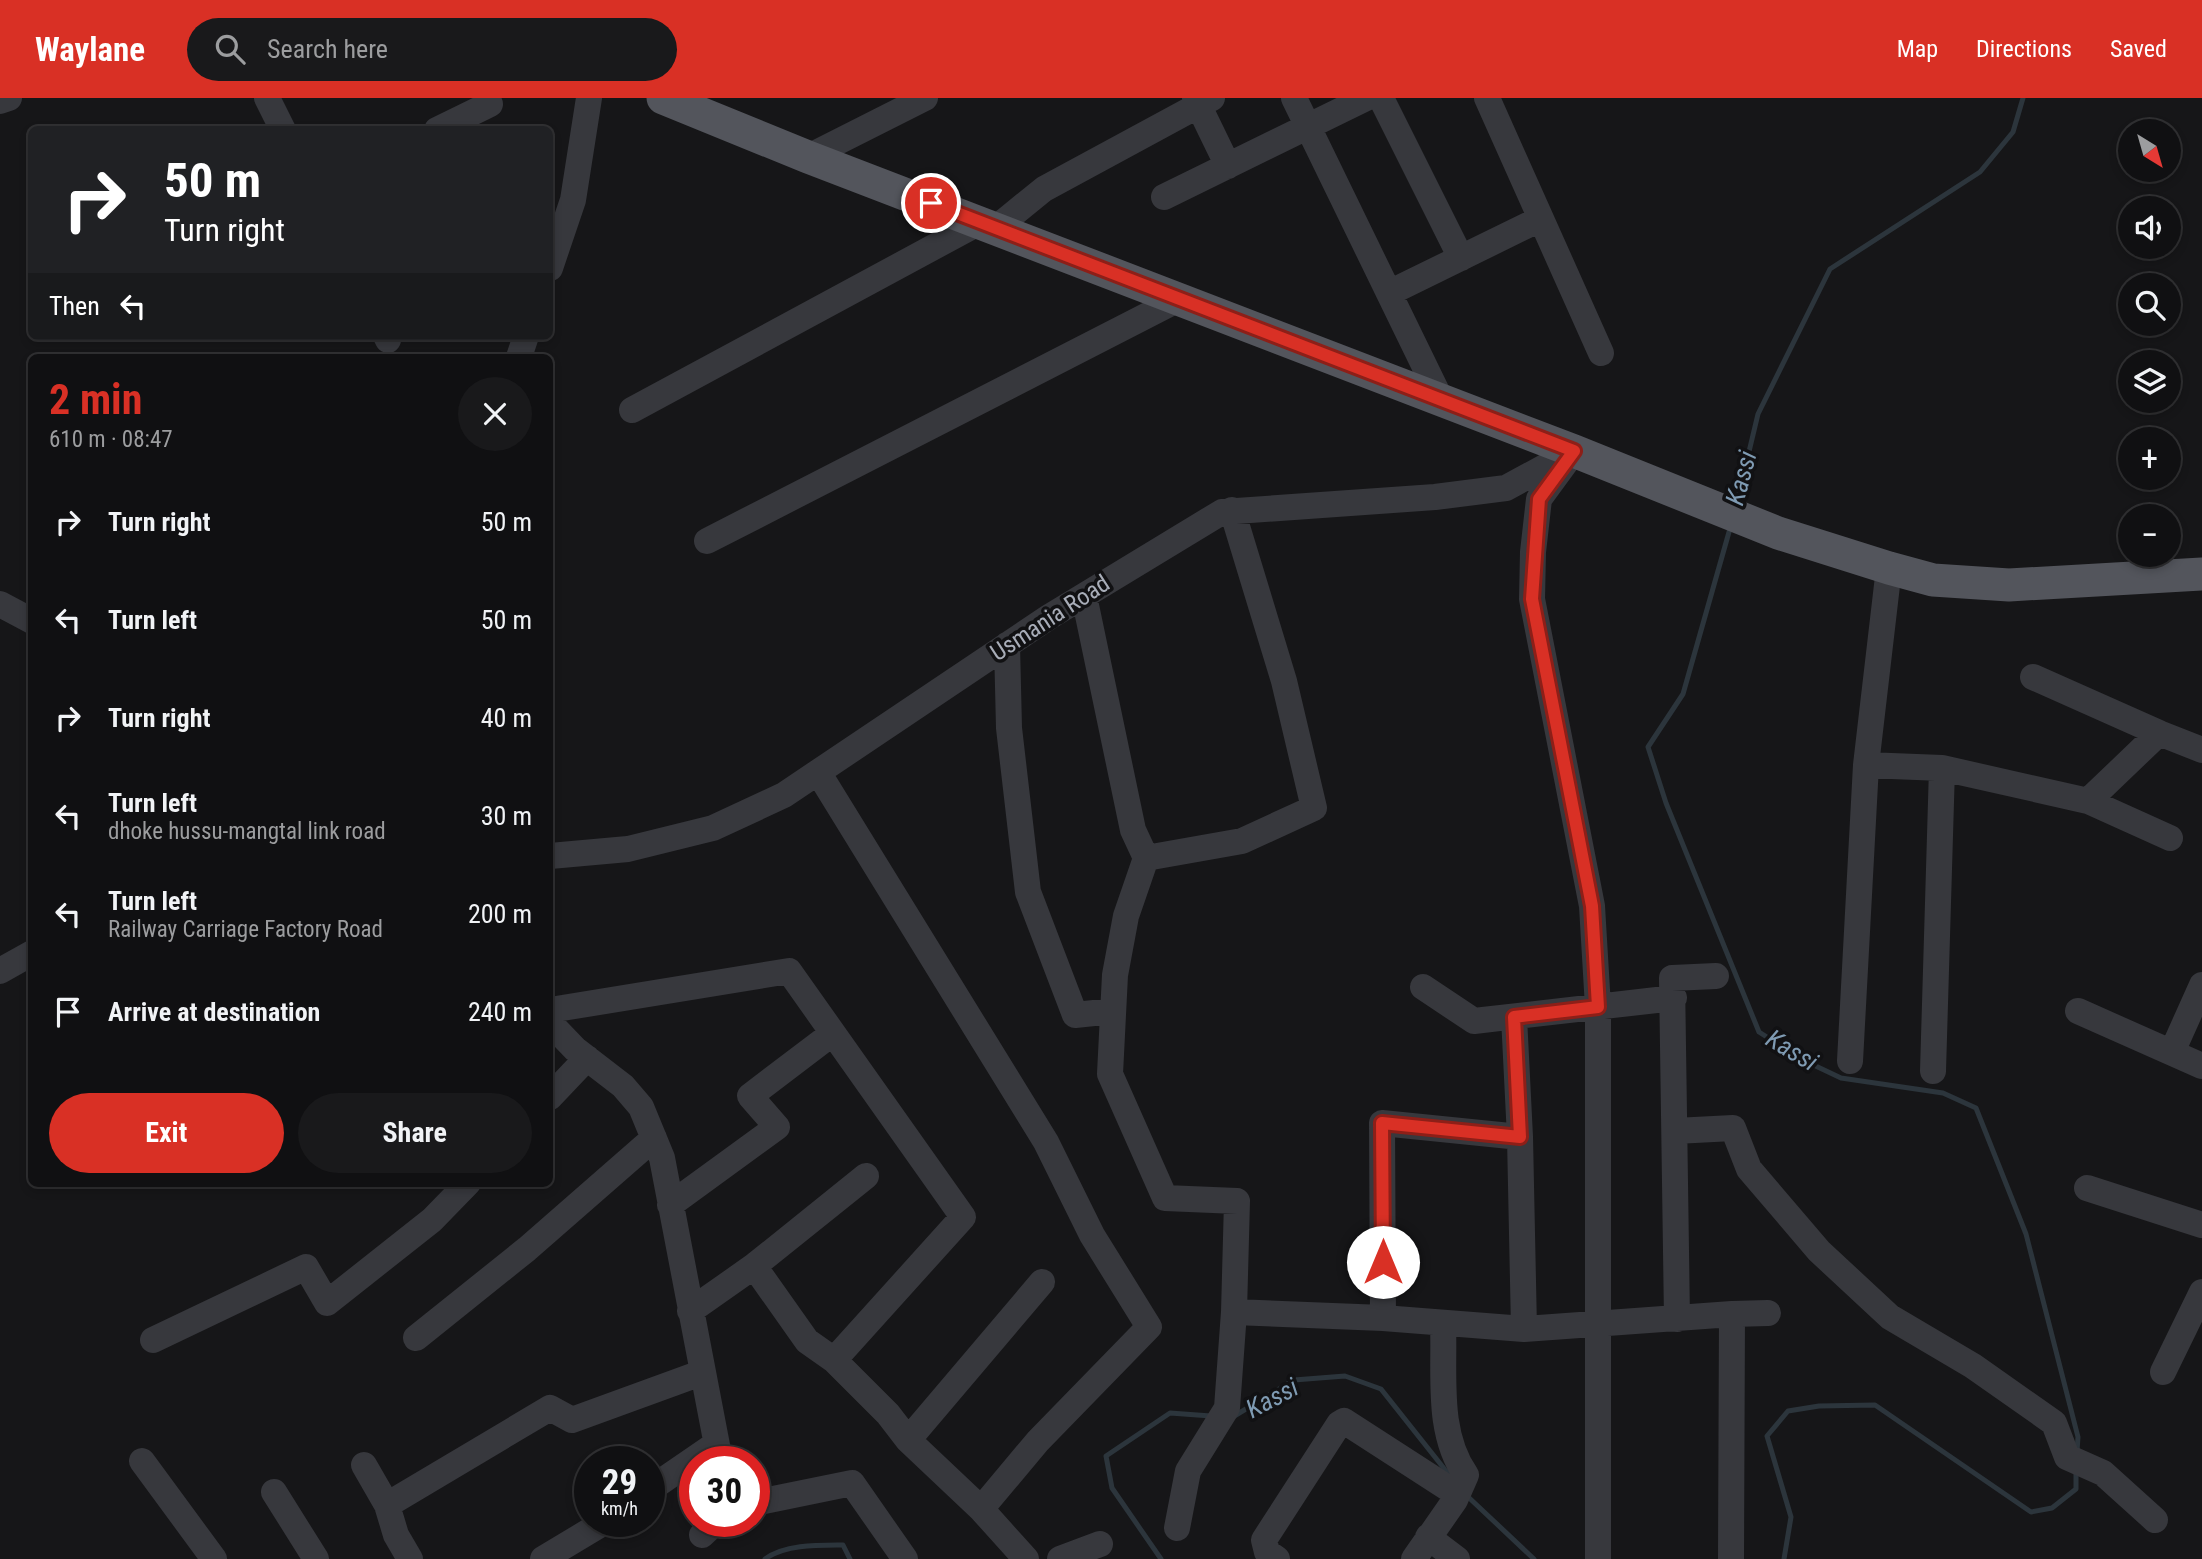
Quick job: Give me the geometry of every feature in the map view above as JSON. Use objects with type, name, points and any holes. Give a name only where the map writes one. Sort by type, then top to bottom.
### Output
[{"type":"main road","points":[[663,98],[808,157],[1574,451],[1778,533],[1889,568],[1933,580],[2009,586],[2202,574]]},
{"type":"street","points":[[0,101],[9,98]]},
{"type":"street","points":[[267,98],[280,126]]},
{"type":"street","points":[[553,259],[573,200],[589,98]]},
{"type":"street","points":[[808,157],[925,98]]},
{"type":"street","points":[[1294,98],[1441,400]]},
{"type":"street","points":[[1164,197],[1367,98]]},
{"type":"street","points":[[1381,98],[1461,258]]},
{"type":"street","points":[[632,410],[988,225],[1044,189],[1202,100],[1228,166]]},
{"type":"street","points":[[1491,100],[1540,219],[1601,353]]},
{"type":"street","points":[[445,126],[490,104]]},
{"type":"street","points":[[1389,293],[1540,219]]},
{"type":"street","points":[[707,541],[1179,299]]},
{"type":"street","points":[[1574,451],[1539,499],[1532,599],[1592,906],[1598,1007],[1598,1559]]},
{"type":"street","name":"Usmania Road","points":[[553,856],[628,849],[713,828],[784,795],[1006,645],[1222,512],[1435,497],[1506,488],[1574,451]]},
{"type":"street","points":[[1146,858],[1242,841],[1314,808],[1284,681],[1232,510]]},
{"type":"street","points":[[1850,1061],[1866,765],[1889,568]]},
{"type":"street","points":[[1084,596],[1133,830],[1146,858],[1126,916],[1115,975],[1110,1074],[1165,1198],[1237,1201],[1229,1399],[1188,1471],[1177,1528]]},
{"type":"street","points":[[0,604],[28,619]]},
{"type":"street","points":[[1006,645],[1009,728],[1028,892],[1075,1015],[1113,1011]]},
{"type":"street","points":[[2033,677],[2202,750]]},
{"type":"street","points":[[2088,801],[2159,733]]},
{"type":"street","points":[[1866,765],[1942,768],[2088,801],[2170,838]]},
{"type":"street","points":[[1933,1071],[1942,768]]},
{"type":"street","points":[[818,772],[1046,1142],[1092,1235],[1150,1327],[1038,1441],[981,1509]]},
{"type":"street","points":[[0,971],[28,955]]},
{"type":"street","points":[[553,1010],[789,971],[962,1216],[834,1360]]},
{"type":"street","points":[[1677,1319],[1672,978],[1716,976]]},
{"type":"street","points":[[2172,1052],[2202,985]]},
{"type":"street","points":[[1423,987],[1474,1021],[1674,998]]},
{"type":"street","points":[[2078,1011],[2202,1066]]},
{"type":"street","points":[[1514,1017],[1520,1137],[1524,1329]]},
{"type":"street","points":[[553,1026],[587,1058],[623,1086],[641,1107],[662,1158],[717,1446]]},
{"type":"street","points":[[670,1205],[777,1127],[750,1096],[833,1033]]},
{"type":"street","points":[[553,1094],[587,1058]]},
{"type":"street","points":[[1383,1318],[1382,1123],[1520,1137]]},
{"type":"street","points":[[1675,1131],[1732,1128],[1749,1169],[1819,1251],[1890,1317],[1973,1366],[2054,1423],[2067,1457],[2103,1473],[2155,1520]]},
{"type":"street","points":[[416,1338],[527,1249],[653,1138]]},
{"type":"street","points":[[690,1311],[754,1266],[866,1176]]},
{"type":"street","points":[[153,1340],[306,1267],[327,1303],[432,1220],[464,1187]]},
{"type":"street","points":[[2087,1188],[2202,1224]]},
{"type":"street","points":[[754,1266],[807,1341],[834,1360],[888,1414],[908,1440],[981,1509],[1026,1559]]},
{"type":"street","points":[[908,1440],[1042,1282]]},
{"type":"street","points":[[2163,1372],[2202,1292]]},
{"type":"street","points":[[1234,1312],[1383,1318],[1524,1329],[1768,1313]]},
{"type":"street","points":[[1731,1559],[1732,1314]]},
{"type":"street","points":[[1443,1324],[1446,1431],[1461,1485],[1421,1548],[1457,1559]]},
{"type":"street","points":[[387,1505],[550,1408],[572,1420],[701,1373]]},
{"type":"street","points":[[1277,1559],[1267,1552],[1264,1540],[1339,1424],[1344,1421],[1461,1485]]},
{"type":"street","points":[[142,1461],[214,1559]]},
{"type":"street","points":[[364,1465],[387,1505],[396,1535],[410,1559]]},
{"type":"street","points":[[770,1500],[852,1483],[905,1559]]},
{"type":"street","points":[[274,1492],[316,1559]]},
{"type":"street","points":[[544,1559],[580,1537]]},
{"type":"street","points":[[1060,1559],[1100,1544]]},
{"type":"waterway","name":"Kassi","points":[[1736,506],[1758,414],[1830,269],[1980,172],[2013,132],[2023,98]]},
{"type":"waterway","name":"Kassi","points":[[1731,525],[1683,694],[1648,747],[1666,803],[1759,1032],[1803,1060],[1841,1078],[1943,1093],[1976,1108],[2026,1234],[2078,1437],[2077,1451]]},
{"type":"waterway","name":"Kassi","points":[[1231,1418],[1294,1380],[1345,1376],[1381,1389],[1450,1476]]},
{"type":"waterway","name":"Kassi","points":[[1784,1559],[1791,1517],[1767,1436],[1788,1411],[1819,1406],[1875,1405],[2031,1512],[2052,1508],[2076,1489],[2076,1472]]},
{"type":"waterway","name":"Kassi","points":[[1161,1559],[1112,1488],[1106,1456],[1170,1413],[1211,1416]]},
{"type":"waterway","name":"Kassi","points":[[1465,1494],[1534,1559]]},
{"type":"waterway","name":"Kassi","points":[[765,1559],[782,1550],[813,1545],[843,1545],[850,1559]]},
{"type":"route","points":[[931,203],[1574,451],[1539,499],[1533,552],[1532,599],[1592,906],[1598,1007],[1514,1017],[1520,1137],[1382,1123],[1383,1262]]}]
